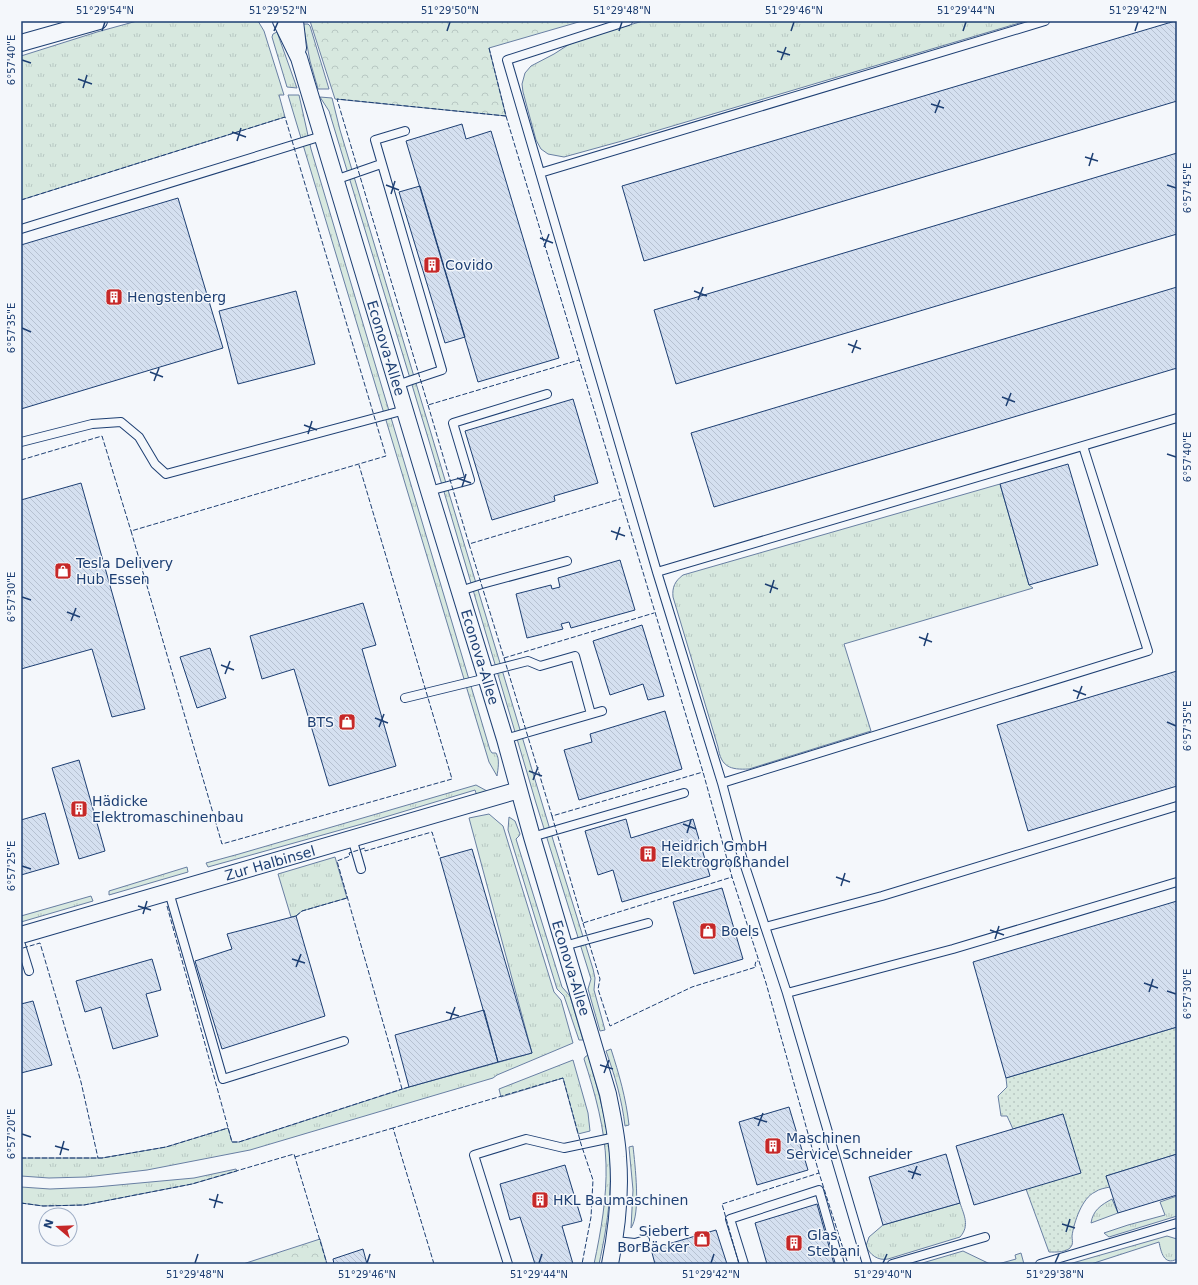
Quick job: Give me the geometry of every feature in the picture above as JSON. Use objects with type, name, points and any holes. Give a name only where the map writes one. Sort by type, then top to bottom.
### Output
[{"type":"street","points":[[21,43],[99,21]]},
{"type":"street","name":"Econova-Allee","points":[[281,21],[299,58],[486,675],[608,1094],[616,1137],[619,1187],[615,1241],[610,1264]]},
{"type":"street","name":"Econova-Allee","points":[[295,21],[299,58]]},
{"type":"street","name":"Zur Halbinsel","points":[[21,934],[519,790]]},
{"type":"lane","points":[[628,21],[507,60],[657,572],[722,783],[742,857],[787,993],[867,1264]]},
{"type":"lane","points":[[540,173],[1045,21]]},
{"type":"lane","points":[[397,385],[442,370],[375,140],[405,131]]},
{"type":"lane","points":[[21,229],[322,136]]},
{"type":"lane","points":[[335,180],[382,164]]},
{"type":"lane","points":[[429,491],[470,480],[454,423],[547,394]]},
{"type":"lane","points":[[21,442],[92,424],[121,422],[139,436],[155,464],[166,474],[405,410]]},
{"type":"lane","points":[[657,572],[1177,418]]},
{"type":"lane","points":[[722,783],[1148,651],[1084,446]]},
{"type":"lane","points":[[460,591],[567,561]]},
{"type":"lane","points":[[405,698],[486,675],[528,661],[540,666],[575,656],[591,714]]},
{"type":"lane","points":[[505,739],[602,712]]},
{"type":"lane","points":[[532,837],[684,793]]},
{"type":"lane","points":[[765,927],[882,896],[1177,806]]},
{"type":"lane","points":[[352,838],[360,869]]},
{"type":"lane","points":[[787,993],[953,949],[1177,882]]},
{"type":"lane","points":[[169,892],[223,1079],[344,1041]]},
{"type":"lane","points":[[564,946],[648,923]]},
{"type":"lane","points":[[21,945],[29,971]]},
{"type":"lane","points":[[508,1264],[474,1155],[526,1139],[564,1148],[616,1137]]},
{"type":"lane","points":[[744,1264],[730,1219],[819,1190],[840,1264]]},
{"type":"lane","points":[[1040,1264],[1177,1223]]},
{"type":"lane","points":[[892,1264],[985,1236]]},
{"type":"lane","points":[[615,1241],[635,1243],[645,1240]]},
{"type":"green space","points":[[137,21],[258,21],[264,31],[284,95],[279,95],[285,117],[21,200],[21,56]]},
{"type":"green space","points":[[310,21],[582,21],[489,48],[506,116],[335,99]]},
{"type":"green space","points":[[643,21],[1026,21],[564,157],[548,154],[541,149],[536,140],[523,92],[522,84],[525,73],[531,66],[568,45],[588,37]]},
{"type":"green space","points":[[303,24],[308,24],[310,26],[329,89],[318,89],[310,61]]},
{"type":"green space","points":[[277,32],[297,88],[287,87],[272,37],[273,34]]},
{"type":"green space","points":[[288,95],[299,95],[311,149],[490,750],[492,753],[496,753],[498,758],[497,776],[489,762]]},
{"type":"green space","points":[[320,97],[332,98],[340,130],[593,969],[595,978],[594,990],[605,1030],[600,1031],[588,989],[591,979],[536,803],[429,441],[329,111]]},
{"type":"green space","points":[[1000,484],[1029,585],[1033,588],[844,644],[871,731],[749,769],[732,768],[724,763],[719,754],[673,597],[673,590],[678,580],[683,575]]},
{"type":"green space","points":[[476,785],[487,791],[477,796],[475,790],[362,824],[208,867],[206,863],[239,854]]},
{"type":"green space","points":[[489,814],[503,826],[554,992],[561,1000],[573,1043],[493,1078],[250,1150],[147,1170],[86,1177],[49,1178],[21,1176],[21,1158],[102,1158],[166,1147],[228,1128],[232,1142],[239,1142],[409,1087],[532,1053],[469,818]]},
{"type":"green space","points":[[509,817],[515,821],[520,834],[516,839],[562,987],[570,996],[583,1040],[579,1040],[564,996],[557,989],[508,830]]},
{"type":"green space","points":[[335,857],[347,898],[302,911],[296,916],[291,917],[278,874]]},
{"type":"green space","points":[[187,867],[188,872],[109,895],[109,891]]},
{"type":"green space","points":[[91,896],[93,901],[21,922],[21,916]]},
{"type":"green space","points":[[1177,1027],[1177,1154],[1106,1176],[1110,1187],[1090,1195],[1079,1211],[1070,1248],[1062,1252],[1049,1252],[1026,1189],[1063,1114],[1013,1129],[1007,1116],[1001,1116],[998,1096],[1007,1087],[1006,1078]]},
{"type":"green space","points":[[611,1049],[626,1105],[629,1125],[625,1126],[618,1088],[606,1051]]},
{"type":"green space","points":[[588,1055],[600,1097],[610,1155],[609,1202],[599,1264],[594,1264],[606,1189],[606,1164],[604,1138],[599,1111],[584,1059]]},
{"type":"green space","points":[[573,1060],[588,1113],[590,1131],[578,1134],[563,1078],[501,1097],[499,1089]]},
{"type":"green space","points":[[633,1146],[637,1201],[634,1221],[631,1228],[633,1190],[629,1147]]},
{"type":"green space","points":[[236,1169],[237,1171],[192,1184],[84,1205],[43,1206],[21,1203],[21,1187],[50,1189],[96,1187],[194,1178]]},
{"type":"green space","points":[[1177,1196],[1177,1216],[1109,1237],[1104,1233],[1165,1215],[1160,1202]]},
{"type":"green space","points":[[1112,1199],[1118,1213],[1091,1223],[1092,1218],[1098,1208]]},
{"type":"green space","points":[[960,1203],[965,1220],[965,1229],[960,1237],[888,1259],[875,1257],[866,1246],[869,1237],[883,1225]]},
{"type":"green space","points":[[1167,1236],[1177,1239],[1177,1259],[1173,1261],[1169,1261],[1164,1257],[1159,1242],[1091,1264],[1069,1264]]},
{"type":"green space","points":[[320,1239],[327,1264],[243,1264]]},
{"type":"green space","points":[[963,1251],[990,1264],[919,1264]]},
{"type":"green space","points":[[1021,1253],[1024,1264],[998,1264],[1016,1259],[1015,1255]]},
{"type":"building","points":[[1177,21],[1177,101],[644,261],[622,186]]},
{"type":"building","points":[[462,124],[466,139],[491,131],[559,358],[478,382],[406,141]]},
{"type":"building","points":[[1177,153],[1177,234],[676,384],[654,310]]},
{"type":"building","name":"Covido","points":[[420,186],[465,337],[445,343],[399,192]]},
{"type":"building","name":"Hengstenberg","points":[[178,198],[223,348],[21,409],[21,245]]},
{"type":"building","points":[[1177,287],[1177,368],[714,507],[691,433]]},
{"type":"building","name":"Hengstenberg","points":[[296,291],[315,364],[238,384],[219,311]]},
{"type":"building","points":[[573,399],[598,483],[554,496],[555,501],[492,520],[465,431]]},
{"type":"building","points":[[1068,464],[1098,565],[1029,585],[1000,484]]},
{"type":"building","name":"Tesla Delivery Hub Essen","points":[[81,483],[145,709],[112,717],[92,649],[21,669],[21,500]]},
{"type":"building","points":[[620,560],[635,610],[571,628],[569,622],[561,624],[563,629],[527,638],[516,594],[551,585],[552,589],[560,587],[558,578]]},
{"type":"building","name":"BTS","points":[[363,603],[376,645],[362,649],[396,766],[329,786],[294,669],[262,679],[250,636]]},
{"type":"building","points":[[642,625],[664,696],[648,700],[643,684],[610,695],[593,641]]},
{"type":"building","points":[[210,648],[226,698],[197,708],[180,657]]},
{"type":"building","points":[[1177,671],[1177,786],[1028,831],[997,725]]},
{"type":"building","points":[[665,711],[682,769],[579,800],[564,750],[592,742],[590,734]]},
{"type":"building","name":"Hädicke Elektromaschinenbau","points":[[79,760],[105,851],[79,859],[52,768]]},
{"type":"building","points":[[45,813],[59,864],[21,875],[21,820]]},
{"type":"building","name":"Heidrich GmbH Elektrogroßhandel","points":[[626,819],[631,838],[693,819],[710,876],[622,902],[613,870],[598,875],[585,831]]},
{"type":"building","points":[[472,849],[532,1053],[498,1062],[440,858]]},
{"type":"building","name":"Boels","points":[[722,888],[743,959],[694,974],[673,902]]},
{"type":"building","points":[[1177,901],[1177,1027],[1006,1078],[973,962]]},
{"type":"building","points":[[296,916],[325,1016],[222,1049],[195,961],[232,949],[227,934]]},
{"type":"building","points":[[152,959],[161,990],[146,994],[158,1036],[113,1049],[101,1007],[85,1012],[76,981]]},
{"type":"building","points":[[33,1001],[52,1065],[21,1073],[21,1004]]},
{"type":"building","points":[[484,1010],[498,1062],[409,1087],[395,1035]]},
{"type":"building","name":"Maschinen Service Schneider","points":[[789,1107],[808,1170],[757,1185],[739,1122]]},
{"type":"building","points":[[1063,1114],[1081,1173],[974,1205],[956,1146]]},
{"type":"building","points":[[946,1154],[960,1203],[883,1225],[869,1177]]},
{"type":"building","points":[[1177,1154],[1177,1195],[1118,1213],[1106,1176]]},
{"type":"building","name":"HKL Baumaschinen","points":[[565,1165],[582,1221],[562,1226],[573,1264],[535,1264],[520,1217],[510,1220],[500,1184]]},
{"type":"building","name":"Glas Stebani","points":[[817,1204],[834,1264],[767,1264],[755,1223]]},
{"type":"building","name":"Siebert BorBäcker","points":[[716,1230],[727,1264],[655,1264],[651,1249]]},
{"type":"building","points":[[363,1249],[367,1264],[334,1264],[333,1259]]},
{"type":"fence","points":[[489,48],[506,116],[703,772],[732,877],[766,983],[819,1173],[848,1264]]},
{"type":"fence","points":[[506,116],[337,99],[428,405],[579,360]]},
{"type":"fence","points":[[21,200],[285,117],[386,456],[131,531],[222,844],[452,779],[359,465]]},
{"type":"fence","points":[[428,405],[469,544],[620,499]]},
{"type":"fence","points":[[21,460],[102,436],[131,531]]},
{"type":"fence","points":[[469,544],[504,658],[654,613]]},
{"type":"fence","points":[[504,658],[552,816],[703,772]]},
{"type":"fence","points":[[552,816],[583,923],[732,877]]},
{"type":"fence","points":[[409,1087],[402,1089],[337,861],[350,856],[349,853],[365,848],[365,851],[432,832],[440,858]]},
{"type":"fence","points":[[296,916],[302,911],[347,898]]},
{"type":"fence","points":[[167,906],[232,1142],[239,1142],[402,1089]]},
{"type":"fence","points":[[583,923],[600,979],[598,989],[610,1026],[692,987],[756,967],[756,961],[758,961]]},
{"type":"fence","points":[[23,948],[40,943],[81,1082],[98,1158]]},
{"type":"fence","points":[[434,1264],[393,1128],[563,1078],[581,1144],[593,1180],[591,1217],[582,1264]]},
{"type":"fence","points":[[21,1158],[102,1158],[166,1147],[228,1128]]},
{"type":"fence","points":[[295,1157],[393,1128]]},
{"type":"fence","points":[[21,1203],[43,1206],[84,1205],[192,1184],[294,1154],[327,1264]]},
{"type":"fence","points":[[739,1264],[722,1204],[819,1173]]},
{"type":"place","name":"Covido","points":[[432,265]]},
{"type":"place","name":"Hengstenberg","points":[[114,297]]},
{"type":"place","name":"Tesla Delivery Hub Essen","points":[[63,571]]},
{"type":"place","name":"BTS","points":[[347,722]]},
{"type":"place","name":"Hädicke Elektromaschinenbau","points":[[79,809]]},
{"type":"place","name":"Heidrich GmbH Elektrogroßhandel","points":[[648,854]]},
{"type":"place","name":"Boels","points":[[708,931]]},
{"type":"place","name":"Maschinen Service Schneider","points":[[773,1146]]},
{"type":"place","name":"HKL Baumaschinen","points":[[540,1200]]},
{"type":"place","name":"Siebert BorBäcker","points":[[702,1239]]},
{"type":"place","name":"Glas Stebani","points":[[794,1243]]}]
